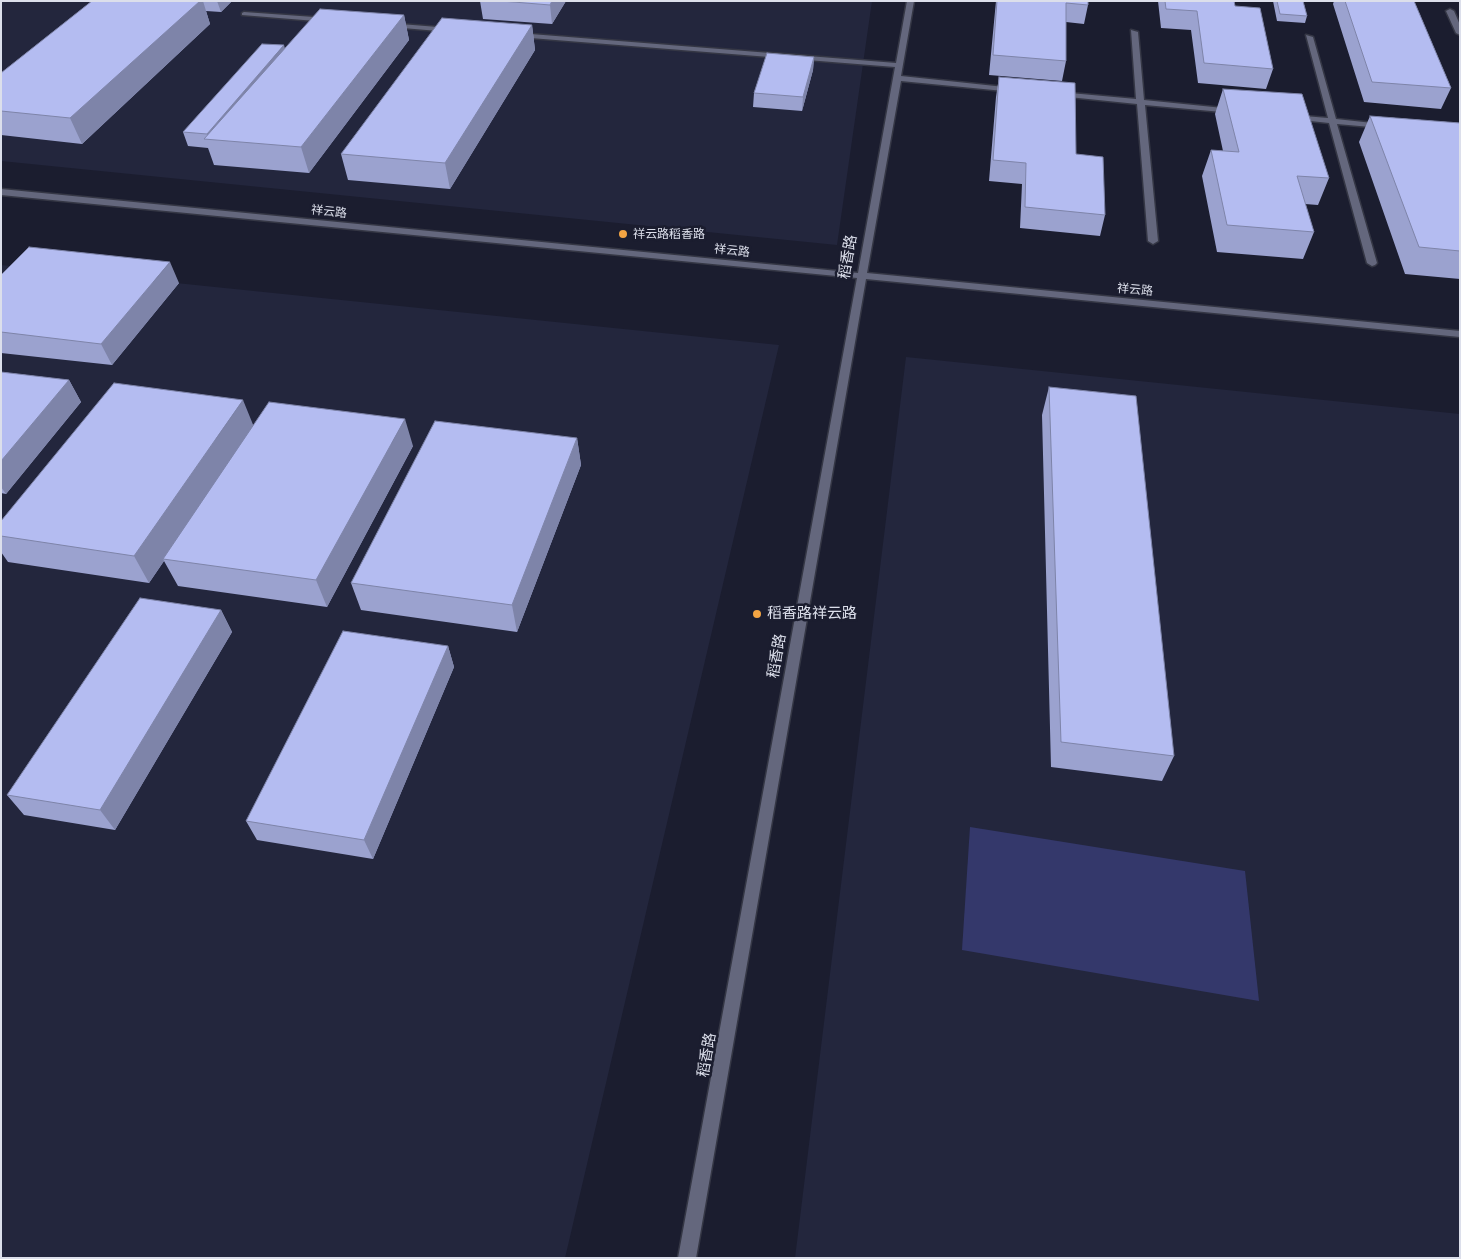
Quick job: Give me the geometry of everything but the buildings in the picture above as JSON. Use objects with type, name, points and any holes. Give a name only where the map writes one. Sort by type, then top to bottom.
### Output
[{"type":"street","name":"稻香路","points":[[687,1258],[911,1]]},
{"type":"street","points":[[1450,11],[1460,33]]},
{"type":"street","points":[[244,14],[333,21]]},
{"type":"street","points":[[383,25],[462,31]]},
{"type":"street","points":[[1134,32],[1153,241]]},
{"type":"street","points":[[512,35],[899,65]]},
{"type":"street","points":[[1309,36],[1372,263]]},
{"type":"street","points":[[897,78],[1024,91]]},
{"type":"street","points":[[1053,94],[1246,112]]},
{"type":"street","points":[[1285,116],[1391,127]]},
{"type":"street","name":"祥云路","points":[[1,192],[1460,334]]},
{"type":"shaded area","points":[[1,1],[872,1],[837,245],[1,161]]},
{"type":"shaded area","points":[[1,265],[779,345],[565,1258],[1,1258]]},
{"type":"shaded area","points":[[906,357],[1460,414],[1460,1258],[795,1258]]},
{"type":"shaded area","points":[[970,827],[1245,871],[1259,1001],[962,950]]},
{"type":"place","name":"祥云路稻香路","points":[[623,234]]},
{"type":"place","name":"稻香路祥云路","points":[[757,614]]}]
